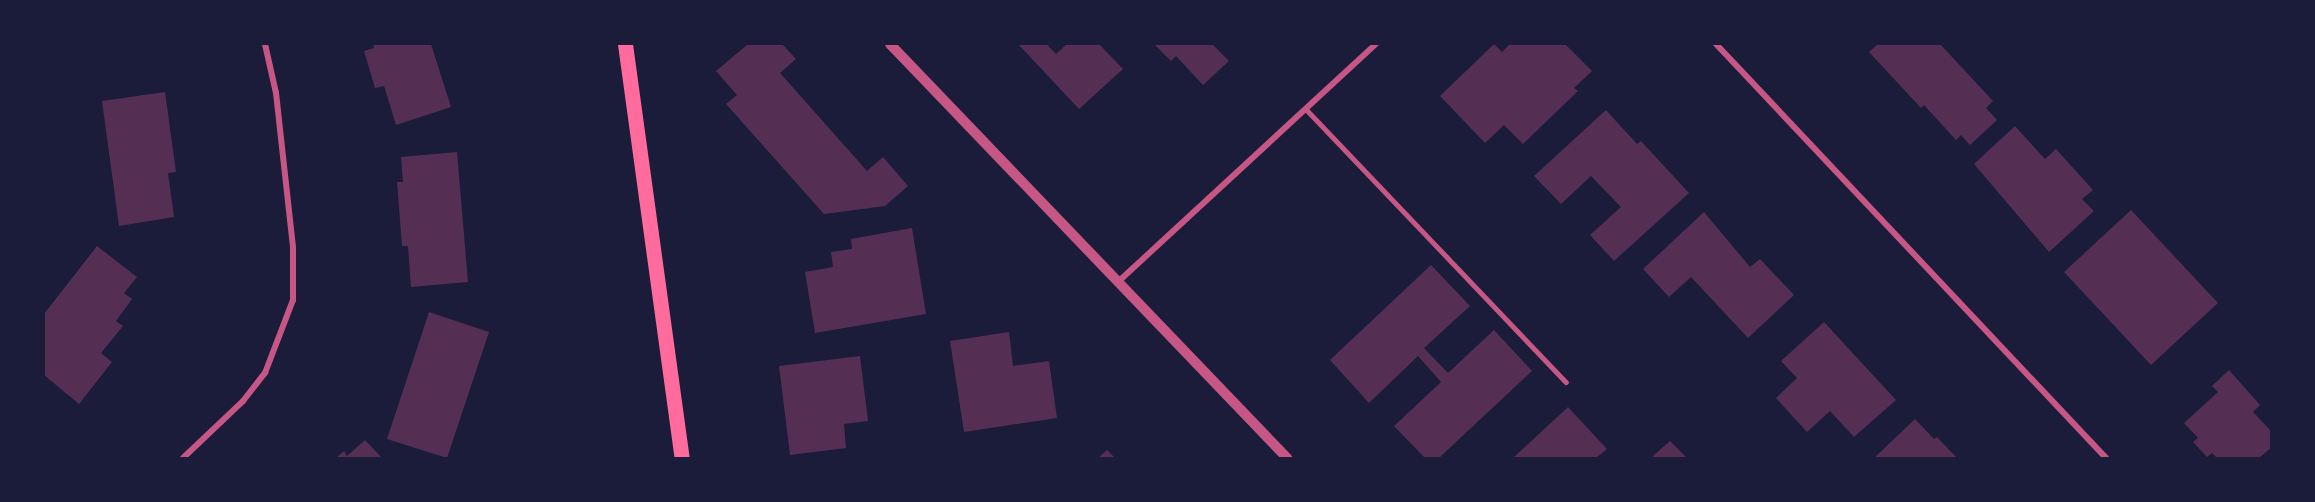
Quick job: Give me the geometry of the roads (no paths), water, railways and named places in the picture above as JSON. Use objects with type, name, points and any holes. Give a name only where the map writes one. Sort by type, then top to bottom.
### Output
[{"type":"main road","points":[[626,44],[682,459]]},
{"type":"street","points":[[183,459],[243,401],[265,373],[293,300],[294,247],[276,93],[265,44]]},
{"type":"street","points":[[890,44],[1287,459]]},
{"type":"street","points":[[1119,281],[1376,44]]},
{"type":"street","points":[[1716,44],[2106,459]]},
{"type":"lane","points":[[1306,109],[1566,382]]}]
